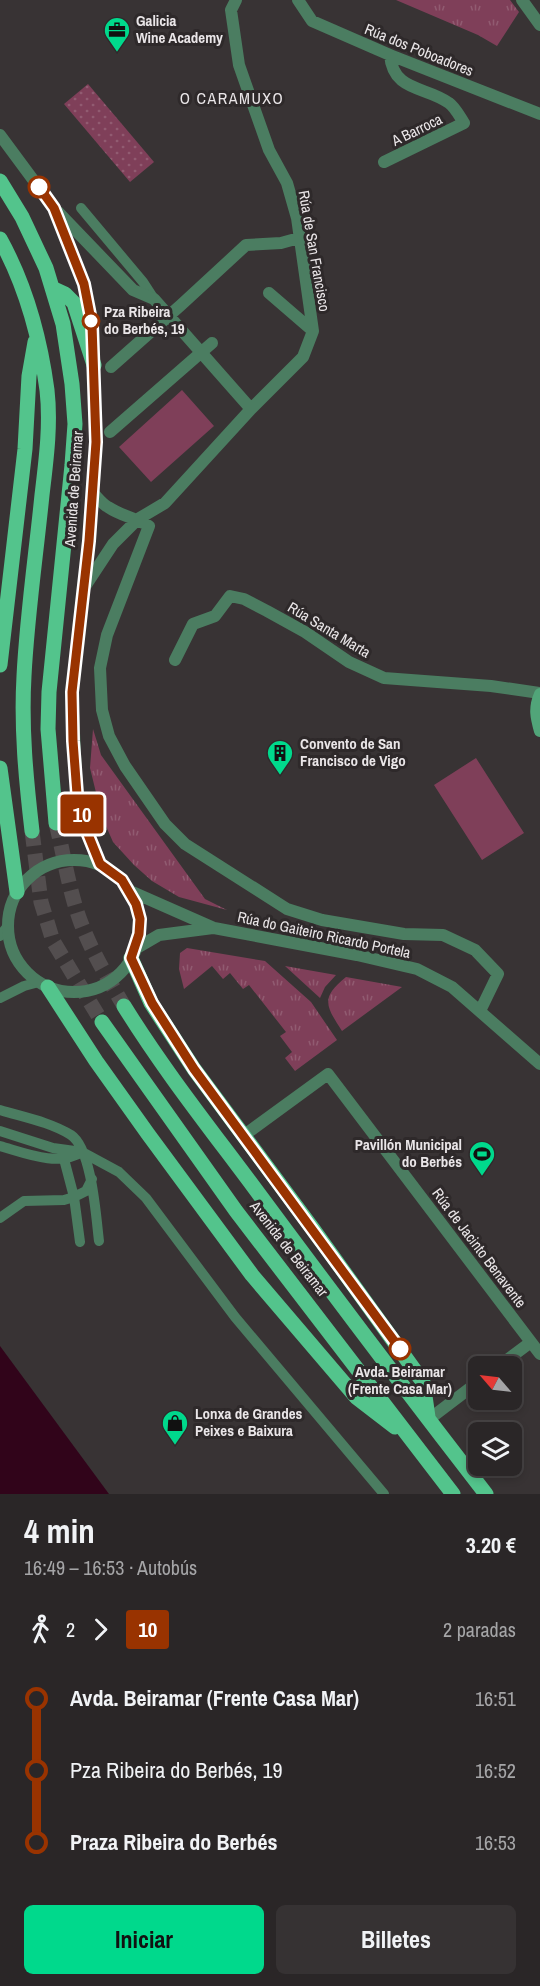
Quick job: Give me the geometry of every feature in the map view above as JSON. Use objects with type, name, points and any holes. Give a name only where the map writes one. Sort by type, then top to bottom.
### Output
[{"type":"main road","name":"Avenida de Beiramar","points":[[0,181],[22,217],[46,268],[68,351],[75,424],[49,692],[48,729],[56,823]]},
{"type":"main road","name":"Avenida de Beiramar","points":[[0,238],[17,274],[36,334],[47,392],[48,444],[24,675],[22,728],[32,831]]},
{"type":"main road","points":[[52,288],[65,294],[74,303],[94,365]]},
{"type":"main road","points":[[0,665],[25,449],[29,376],[36,334]]},
{"type":"main road","points":[[540,693],[535,714],[540,731]]},
{"type":"main road","points":[[0,768],[17,892]]},
{"type":"main road","points":[[133,953],[152,1003],[194,1069],[313,1228],[423,1382],[428,1420]]},
{"type":"main road","points":[[43,985],[252,1275],[356,1397],[405,1433]]},
{"type":"main road","name":"Avenida de Beiramar","points":[[124,1006],[151,1050],[486,1494]]},
{"type":"main road","name":"Avenida de Beiramar","points":[[102,1022],[236,1211],[453,1494]]},
{"type":"street","name":"Rúa de San Francisco","points":[[84,588],[113,544],[138,519],[165,502],[251,409],[303,357],[313,331],[297,218],[287,183],[269,150],[239,65],[231,10],[236,0]]},
{"type":"street","name":"Rúa dos Poboadores","points":[[298,0],[312,21],[390,56],[540,114]]},
{"type":"street","points":[[522,0],[540,25]]},
{"type":"street","name":"A Barroca","points":[[384,162],[464,123],[451,104],[398,79],[391,68],[390,56]]},
{"type":"street","name":"Avenida de Beiramar","points":[[0,135],[54,208],[84,284],[92,325],[96,442],[84,588],[72,692],[77,794],[85,827],[100,864]]},
{"type":"street","points":[[54,208],[133,290],[153,299],[170,316],[251,409]]},
{"type":"street","points":[[111,367],[246,245],[281,243],[299,238]]},
{"type":"street","points":[[269,293],[313,331]]},
{"type":"street","points":[[110,432],[212,343]]},
{"type":"street","points":[[93,493],[106,507],[138,519],[149,526],[107,635],[100,668],[102,710],[109,736],[125,766],[165,824],[185,844],[287,909],[322,920],[393,932],[443,935],[475,950],[498,974],[480,1011]]},
{"type":"street","name":"Rúa Santa Marta","points":[[175,660],[193,624],[215,616],[230,596],[243,599],[267,611],[305,632],[349,662],[384,678],[491,686],[540,693]]},
{"type":"street","points":[[62,860],[82,860],[100,864],[122,880],[130,891],[140,919],[139,934],[133,953],[120,973],[104,984],[86,991],[67,992],[43,985],[22,968],[4,931],[9,909],[17,892],[29,877],[44,866],[62,860]]},
{"type":"street","name":"Rúa do Gaiteiro Ricardo Portela","points":[[130,891],[214,928],[357,955],[417,969],[452,987],[540,1064]]},
{"type":"street","name":"Rúa do Gaiteiro Ricardo Portela","points":[[133,953],[159,935],[214,928]]},
{"type":"street","name":"Rúa de Jacinto Benavente","points":[[243,1136],[328,1074],[540,1354]]},
{"type":"street","points":[[512,1356],[531,1342]]},
{"type":"street","points":[[428,1420],[468,1390]]},
{"type":"lane","points":[[81,208],[143,282],[153,299]]},
{"type":"lane","points":[[0,998],[24,986],[43,985]]},
{"type":"lane","points":[[0,1110],[55,1127],[73,1136],[92,1179],[99,1241]]},
{"type":"lane","points":[[0,1131],[52,1148],[82,1152],[119,1172],[146,1198],[235,1317],[384,1494]]},
{"type":"lane","points":[[0,1146],[64,1160],[82,1152]]},
{"type":"lane","points":[[64,1160],[74,1197],[80,1242]]},
{"type":"lane","points":[[0,1218],[24,1201],[64,1200],[74,1197],[86,1191],[92,1179]]},
{"type":"green space","points":[[396,0],[510,0],[519,12],[497,46],[478,35]]},
{"type":"green space","points":[[88,84],[154,162],[130,182],[64,104]]},
{"type":"green space","points":[[182,390],[214,426],[151,482],[119,447]]},
{"type":"green space","points":[[93,729],[101,755],[205,899],[227,910],[179,897],[152,881],[113,842],[102,817],[90,768]]},
{"type":"green space","points":[[476,758],[524,833],[482,860],[434,785]]},
{"type":"green space","points":[[187,948],[265,961],[311,1002],[337,1040],[295,1071],[285,1058],[292,1052],[280,1036],[286,1032],[249,985],[243,989],[230,973],[223,979],[212,966],[184,989],[179,969],[180,953]]},
{"type":"green space","points":[[285,966],[336,975],[325,987],[320,998]]},
{"type":"green space","points":[[346,977],[402,987],[342,1031],[332,1015],[328,1002],[332,991]]},
{"type":"shaded area","points":[[0,1346],[109,1494],[0,1494]]},
{"type":"tunnel","points":[[56,823],[81,923],[95,955],[124,1006]]},
{"type":"tunnel","points":[[32,831],[41,902],[53,941],[102,1022]]},
{"type":"bus line","name":"10","points":[[39,187],[54,208],[84,284],[92,325],[96,442],[89,541],[72,692],[77,794],[85,827],[100,864],[122,880],[136,904],[140,919],[139,934],[131,958],[152,1003],[194,1069],[400,1349]]},
{"type":"place","name":"Galicia Wine Academy","points":[[117,53]]},
{"type":"place","name":"Pza Ribeira do Berbés, 19","points":[[91,321]]},
{"type":"place","name":"Convento de San Francisco de Vigo","points":[[280,776]]},
{"type":"place","name":"Pavillón Municipal do Berbés","points":[[482,1177]]},
{"type":"place","name":"Avda. Beiramar (Frente Casa Mar)","points":[[400,1349]]},
{"type":"place","name":"Lonxa de Grandes Peixes e Baixura","points":[[175,1446]]},
{"type":"district","name":"O CARAMUXO","points":[[232,98]]}]
